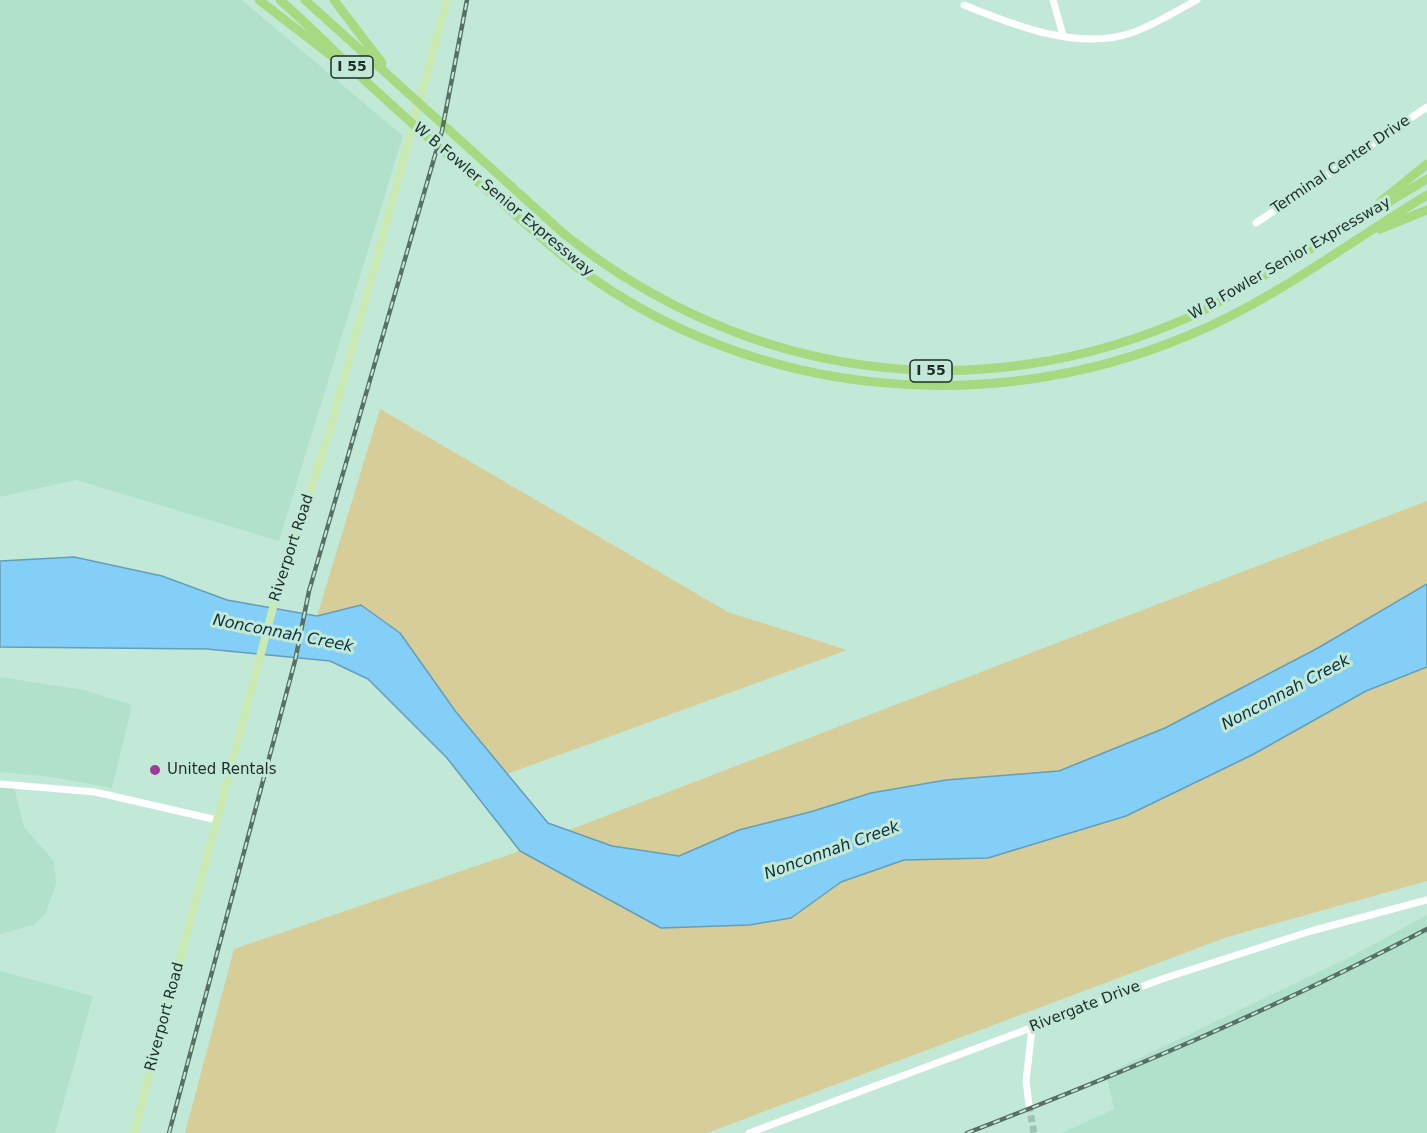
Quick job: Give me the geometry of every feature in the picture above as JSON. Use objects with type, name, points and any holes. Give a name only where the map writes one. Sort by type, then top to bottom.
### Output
[{"type":"highway","points":[[259,0],[371,86]]},
{"type":"highway","name":"W B Fowler Senior Expressway","points":[[280,0],[450,158],[582,271],[650,313],[710,342],[784,367],[899,386],[956,385],[1046,378],[1118,360],[1188,336],[1258,301],[1427,195]]},
{"type":"highway","name":"W B Fowler Senior Expressway","points":[[305,0],[393,77],[564,234],[606,267],[658,298],[722,328],[785,351],[849,365],[907,372],[981,370],[1044,362],[1117,345],[1197,314],[1427,179]]},
{"type":"highway","points":[[334,0],[393,77]]},
{"type":"highway","points":[[1347,228],[1427,164]]},
{"type":"highway","points":[[1352,240],[1427,210]]},
{"type":"main road","name":"Riverport Road","points":[[134,1133],[279,585],[329,433],[447,0]]},
{"type":"street","points":[[1053,0],[1063,35]]},
{"type":"street","points":[[964,5],[1011,24],[1063,35],[1103,38],[1129,33],[1197,0]]},
{"type":"street","name":"Terminal Center Drive","points":[[1256,223],[1427,107]]},
{"type":"street","points":[[0,784],[95,792],[217,820]]},
{"type":"street","name":"Rivergate Drive","points":[[749,1133],[1184,971],[1311,931],[1427,900]]},
{"type":"street","points":[[1029,1105],[1026,1081],[1032,1028]]},
{"type":"shaded area","points":[[0,0],[242,0],[403,136],[279,541],[76,480],[0,497]]},
{"type":"shaded area","points":[[380,409],[728,612],[847,650],[507,774],[456,712],[317,616]]},
{"type":"shaded area","points":[[1427,501],[1427,584],[1318,648],[1165,728],[1059,771],[946,780],[871,793],[810,812],[739,830],[679,856],[612,846],[569,830]]},
{"type":"shaded area","points":[[1427,667],[1427,881],[1227,937],[707,1133],[185,1133],[234,949],[520,851],[661,928],[791,918],[841,882],[904,860],[988,858],[1126,816],[1252,755],[1367,691]]},
{"type":"shaded area","points":[[0,677],[84,690],[132,705],[112,788],[51,777],[0,772]]},
{"type":"shaded area","points":[[0,786],[14,787],[24,827],[54,861],[56,884],[45,914],[34,925],[0,934]]},
{"type":"shaded area","points":[[1427,915],[1427,1133],[1062,1133],[1114,1109],[1106,1074],[1350,957]]},
{"type":"shaded area","points":[[0,971],[93,996],[55,1133],[0,1133]]},
{"type":"water","name":"Nonconnah Creek","points":[[74,557],[162,576],[227,600],[317,616],[361,605],[400,633],[456,712],[548,823],[612,846],[679,856],[739,830],[810,812],[871,793],[946,780],[1059,771],[1165,728],[1318,648],[1427,584],[1427,667],[1366,691],[1252,755],[1126,816],[988,858],[904,860],[841,882],[791,918],[749,925],[661,928],[520,851],[447,758],[368,679],[330,661],[207,649],[0,647],[0,561]]},
{"type":"tunnel","points":[[1029,1105],[1034,1133]]},
{"type":"railway","points":[[169,1133],[295,661],[309,591],[442,131],[467,0]]},
{"type":"railway","points":[[967,1133],[1200,1038],[1314,986],[1427,929]]},
{"type":"place","name":"United Rentals","points":[[155,770]]}]
